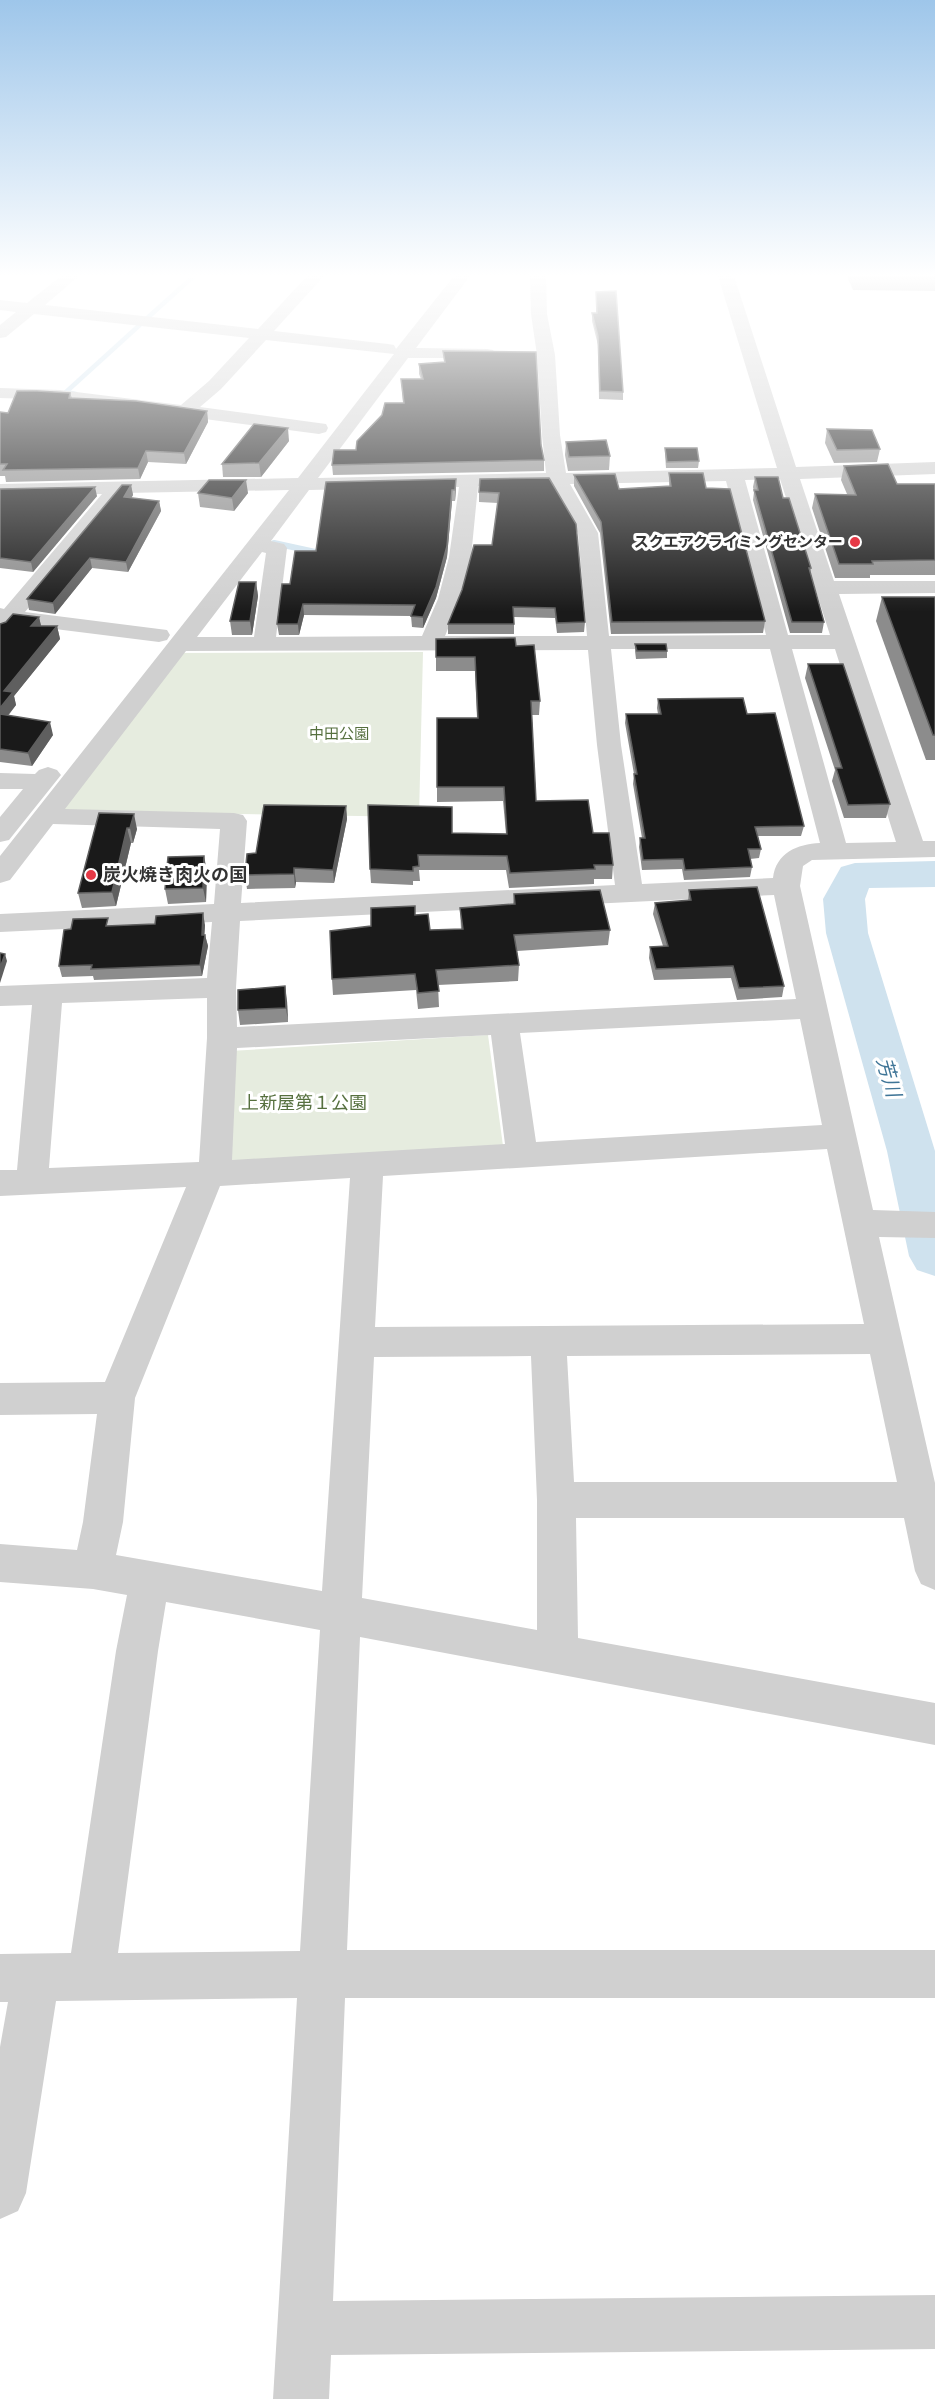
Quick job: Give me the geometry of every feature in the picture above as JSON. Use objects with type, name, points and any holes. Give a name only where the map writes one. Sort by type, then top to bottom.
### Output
[{"type":"street","points":[[186,410],[212,388]]},
{"type":"street","points":[[305,447],[329,416],[357,388]]},
{"type":"street","points":[[144,654],[169,633],[257,545],[297,475],[366,388]]},
{"type":"street","points":[[545,388],[557,479],[588,532],[609,745],[630,892]]},
{"type":"street","points":[[760,388],[844,642],[923,849],[810,852],[797,856],[788,866],[786,886],[840,1136],[870,1224],[885,1339],[935,1571]]},
{"type":"street","points":[[4,398],[60,395],[186,410],[329,416]]},
{"type":"street","points":[[0,490],[278,484],[297,475],[469,481],[734,476],[935,468]]},
{"type":"street","points":[[734,476],[835,850]]},
{"type":"street","points":[[431,643],[454,581],[460,557],[469,481]]},
{"type":"street","points":[[263,503],[278,484]]},
{"type":"street","points":[[3,620],[117,488]]},
{"type":"street","points":[[257,545],[277,548],[264,644]]},
{"type":"street","points":[[827,588],[935,587]]},
{"type":"street","points":[[3,620],[169,633],[264,644],[844,642]]},
{"type":"street","points":[[0,874],[44,816],[169,633]]},
{"type":"street","points":[[0,834],[63,755]]},
{"type":"street","points":[[0,782],[42,782]]},
{"type":"street","points":[[44,816],[234,821],[225,912],[221,987],[222,1038],[212,1174],[117,1398],[103,1522],[93,1570]]},
{"type":"street","points":[[0,923],[786,886]]},
{"type":"street","points":[[0,996],[221,987]]},
{"type":"street","points":[[32,1182],[48,995]]},
{"type":"street","points":[[222,1038],[812,1008]]},
{"type":"street","points":[[504,1023],[522,1154]]},
{"type":"street","points":[[0,1183],[212,1174],[840,1136]]},
{"type":"street","points":[[301,2399],[321,1974],[367,1165]]},
{"type":"street","points":[[870,1224],[935,1225]]},
{"type":"street","points":[[358,1342],[885,1339]]},
{"type":"street","points":[[548,1340],[556,1500],[558,1653]]},
{"type":"street","points":[[0,1399],[117,1398]]},
{"type":"street","points":[[556,1500],[919,1500]]},
{"type":"street","points":[[0,1563],[93,1570],[558,1653],[935,1724]]},
{"type":"street","points":[[91,1977],[137,1651],[150,1581]]},
{"type":"street","points":[[0,2193],[18,1978],[321,1974],[935,1974]]},
{"type":"street","points":[[305,2328],[935,2322]]},
{"type":"green space","name":"中田公園","points":[[423,652],[419,817],[56,811],[177,653]]},
{"type":"green space","name":"上新屋第１公園","points":[[488,1035],[503,1146],[228,1164],[230,1051]]},
{"type":"building","points":[[402,388],[538,388],[544,460],[332,465],[334,450],[356,450],[357,441],[382,415],[385,403],[404,403]]},
{"type":"building","points":[[600,388],[623,388],[623,392],[600,391]]},
{"type":"building","points":[[17,391],[70,393],[69,398],[136,401],[207,411],[184,453],[146,451],[138,468],[3,470],[7,464],[0,464],[0,412],[8,413]]},
{"type":"building","points":[[254,424],[288,428],[259,463],[222,464]]},
{"type":"building","points":[[827,429],[872,430],[880,449],[837,450]]},
{"type":"building","points":[[606,440],[610,456],[569,457],[566,442]]},
{"type":"building","points":[[665,448],[697,448],[699,461],[667,462]]},
{"type":"building","points":[[888,464],[897,484],[935,484],[935,560],[839,564],[815,494],[856,495],[844,466]]},
{"type":"building","points":[[669,473],[703,473],[706,488],[730,489],[765,621],[612,622],[601,522],[574,475],[615,474],[619,489],[671,486]]},
{"type":"building","points":[[755,477],[778,477],[783,498],[789,498],[811,568],[809,568],[824,622],[792,622],[754,490],[758,490]]},
{"type":"building","points":[[549,478],[576,524],[585,622],[557,623],[555,608],[513,607],[514,624],[448,624],[462,590],[474,545],[492,545],[499,493],[479,492],[480,479]]},
{"type":"building","points":[[456,479],[455,490],[452,490],[447,546],[436,587],[423,617],[411,616],[415,605],[303,604],[298,624],[277,624],[282,584],[290,584],[295,551],[316,551],[326,482]]},
{"type":"building","points":[[209,480],[246,480],[232,498],[198,493]]},
{"type":"building","points":[[122,485],[131,485],[124,497],[159,501],[126,562],[90,558],[53,603],[27,599]]},
{"type":"building","points":[[95,487],[31,562],[0,558],[0,489]]},
{"type":"building","points":[[239,582],[256,582],[250,621],[230,621]]},
{"type":"building","points":[[882,597],[935,597],[935,735],[933,735]]},
{"type":"building","points":[[13,614],[39,617],[31,626],[57,626],[4,691],[13,692],[0,708],[0,624],[6,622]]},
{"type":"building","points":[[515,638],[516,646],[534,645],[540,701],[531,701],[536,801],[588,800],[593,833],[609,833],[613,865],[594,865],[595,869],[510,873],[507,856],[418,855],[419,866],[413,867],[413,871],[370,869],[368,805],[452,807],[452,833],[507,834],[504,787],[437,787],[437,718],[478,718],[475,657],[436,657],[436,639]]},
{"type":"building","points":[[635,644],[666,644],[667,651],[637,651]]},
{"type":"building","points":[[808,664],[843,664],[890,804],[848,805],[836,768],[842,768]]},
{"type":"building","points":[[743,698],[747,714],[775,713],[804,826],[755,827],[761,849],[748,849],[752,867],[685,870],[683,859],[643,860],[640,838],[645,838],[626,714],[661,714],[658,699]]},
{"type":"building","points":[[0,714],[50,722],[28,753],[0,749]]},
{"type":"building","points":[[264,805],[346,806],[333,870],[294,868],[294,874],[245,875],[247,854],[256,853]]},
{"type":"building","points":[[99,813],[134,814],[130,828],[127,828],[112,892],[78,893]]},
{"type":"building","points":[[204,856],[203,888],[165,889],[168,857]]},
{"type":"building","points":[[757,887],[784,986],[739,988],[733,966],[656,969],[650,947],[668,946],[655,903],[691,900],[689,890]]},
{"type":"building","points":[[600,890],[610,930],[514,935],[519,965],[436,970],[439,991],[418,993],[415,974],[332,979],[330,931],[371,926],[371,908],[415,906],[415,915],[428,914],[430,930],[463,929],[460,908],[515,904],[514,894]]},
{"type":"building","points":[[203,913],[202,935],[205,935],[200,965],[91,969],[92,965],[59,966],[64,930],[71,929],[73,919],[108,918],[106,926],[155,924],[156,916]]},
{"type":"building","points":[[0,953],[5,954],[0,968]]},
{"type":"building","points":[[285,986],[286,1008],[238,1010],[238,990]]},
{"type":"waterway","points":[[70,388],[66,392],[76,394]]},
{"type":"waterway","points":[[274,543],[320,553]]},
{"type":"waterway","name":"芳川","points":[[935,874],[855,876],[844,899],[847,933],[911,1151],[935,1256]]},
{"type":"place","name":"スクエアクライミングセンター","points":[[855,542]]},
{"type":"place","name":"炭火焼き肉火の国","points":[[91,875]]}]
